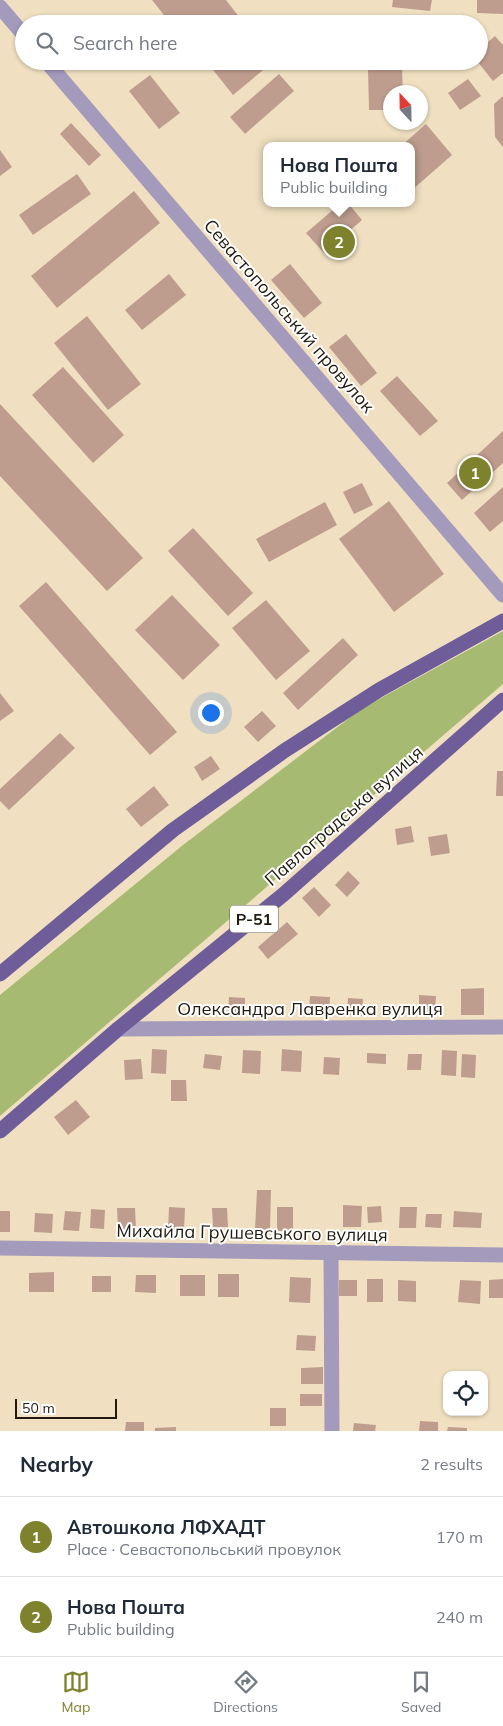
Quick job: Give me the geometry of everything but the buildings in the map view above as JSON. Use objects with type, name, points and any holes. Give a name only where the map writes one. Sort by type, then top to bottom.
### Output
[{"type":"main road","points":[[0,974],[173,830],[284,751],[380,690],[503,621]]},
{"type":"main road","name":"Павлоградська вулиця","points":[[0,1131],[118,1030],[284,894],[503,700]]},
{"type":"street","points":[[0,7],[15,24]]},
{"type":"street","name":"Севастопольський провулок","points":[[54,70],[503,595]]},
{"type":"street","name":"Олександра Лавренка вулиця","points":[[118,1030],[503,1027]]},
{"type":"street","name":"Михайла Грушевського вулиця","points":[[0,1248],[503,1255]]},
{"type":"street","points":[[331,1253],[332,1431]]},
{"type":"green space","points":[[503,631],[503,684],[0,1116],[0,995],[183,845],[361,709]]},
{"type":"place","name":"Нова Пошта","points":[[339,242]]},
{"type":"place","name":"Автошкола ЛФХАДТ","points":[[475,473]]}]
